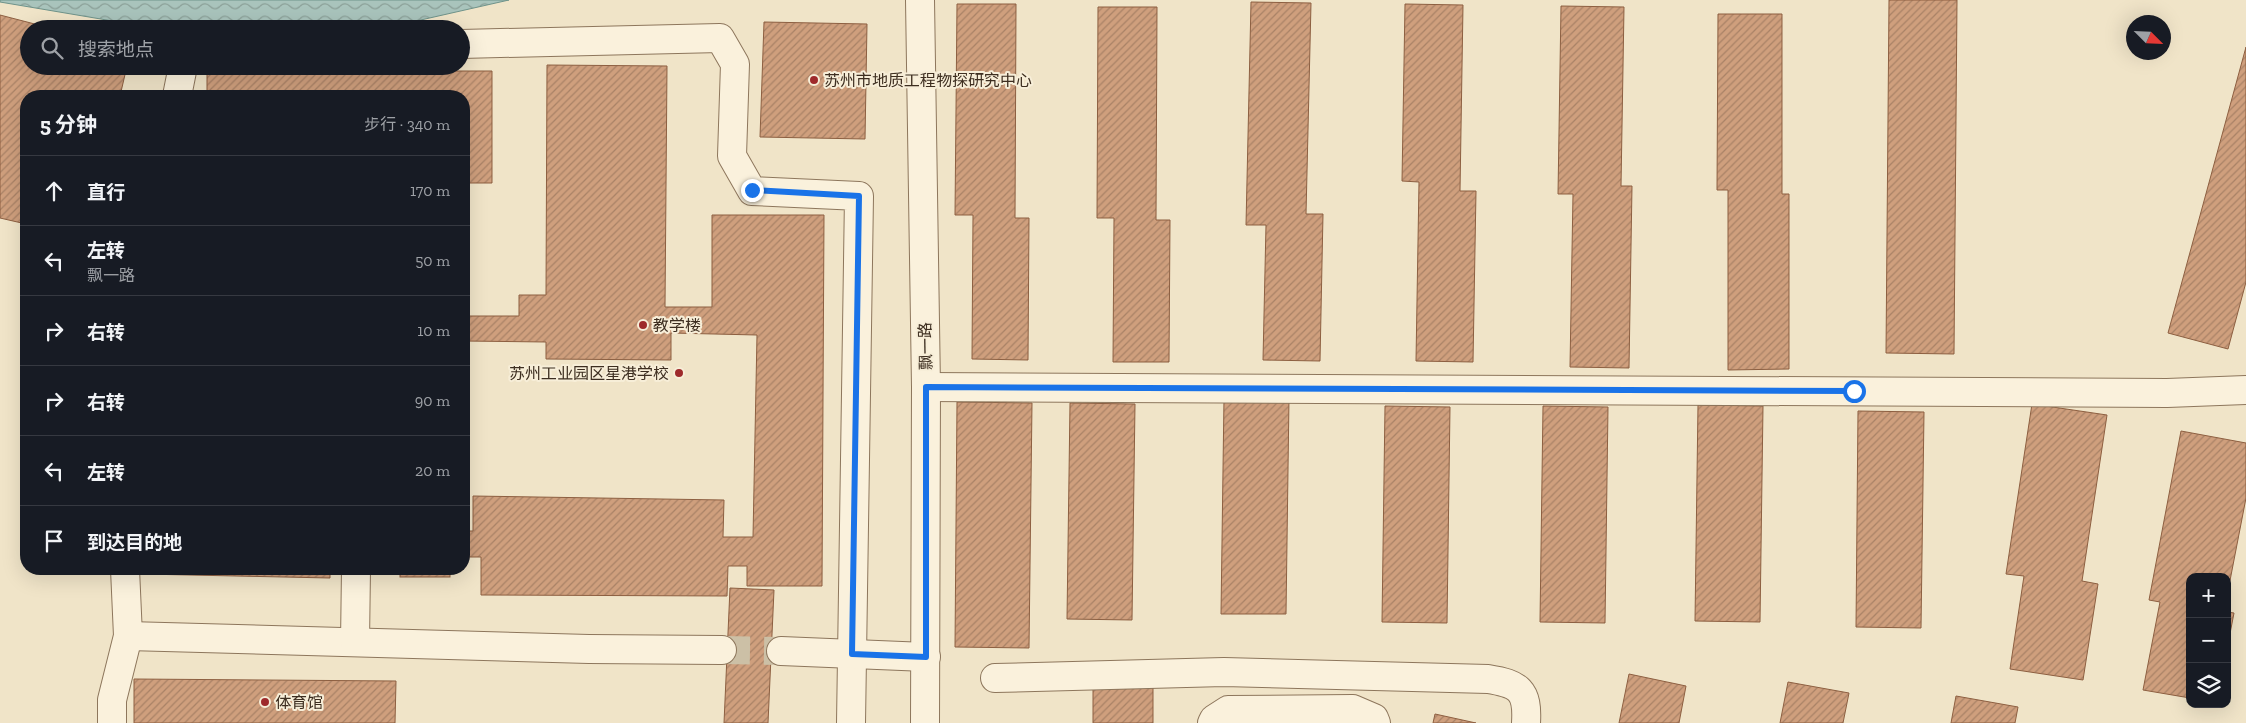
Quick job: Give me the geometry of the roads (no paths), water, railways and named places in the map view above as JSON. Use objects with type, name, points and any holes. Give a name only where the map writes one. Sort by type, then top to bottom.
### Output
[{"type":"street","name":"飘一路","points":[[920,0],[926,387],[925,723]]},
{"type":"street","points":[[470,44],[720,38],[735,64],[732,156],[752,190],[859,196],[851,723]]},
{"type":"street","points":[[178,90],[181,75]]},
{"type":"street","points":[[926,387],[2158,393],[2246,390]]},
{"type":"street","points":[[112,723],[112,700],[128,636],[126,575]]},
{"type":"street","points":[[355,642],[356,575]]},
{"type":"street","points":[[128,636],[722,650]]},
{"type":"street","points":[[781,651],[926,657]]},
{"type":"street","points":[[995,678],[1224,672],[1488,679],[1508,682],[1522,692],[1527,707],[1526,723]]},
{"type":"street","points":[[1212,723],[1214,719],[1228,710],[1353,709],[1374,718],[1376,723]]},
{"type":"water","points":[[0,0],[509,0],[421,20],[107,20],[0,2]]},
{"type":"tunnel","points":[[722,650],[781,651]]},
{"type":"place","name":"苏州市地质工程物探研究中心","points":[[814,80]]},
{"type":"place","name":"教学楼","points":[[643,325]]},
{"type":"place","name":"苏州工业园区星港学校","points":[[679,373]]},
{"type":"place","name":"体育馆","points":[[265,702]]}]
